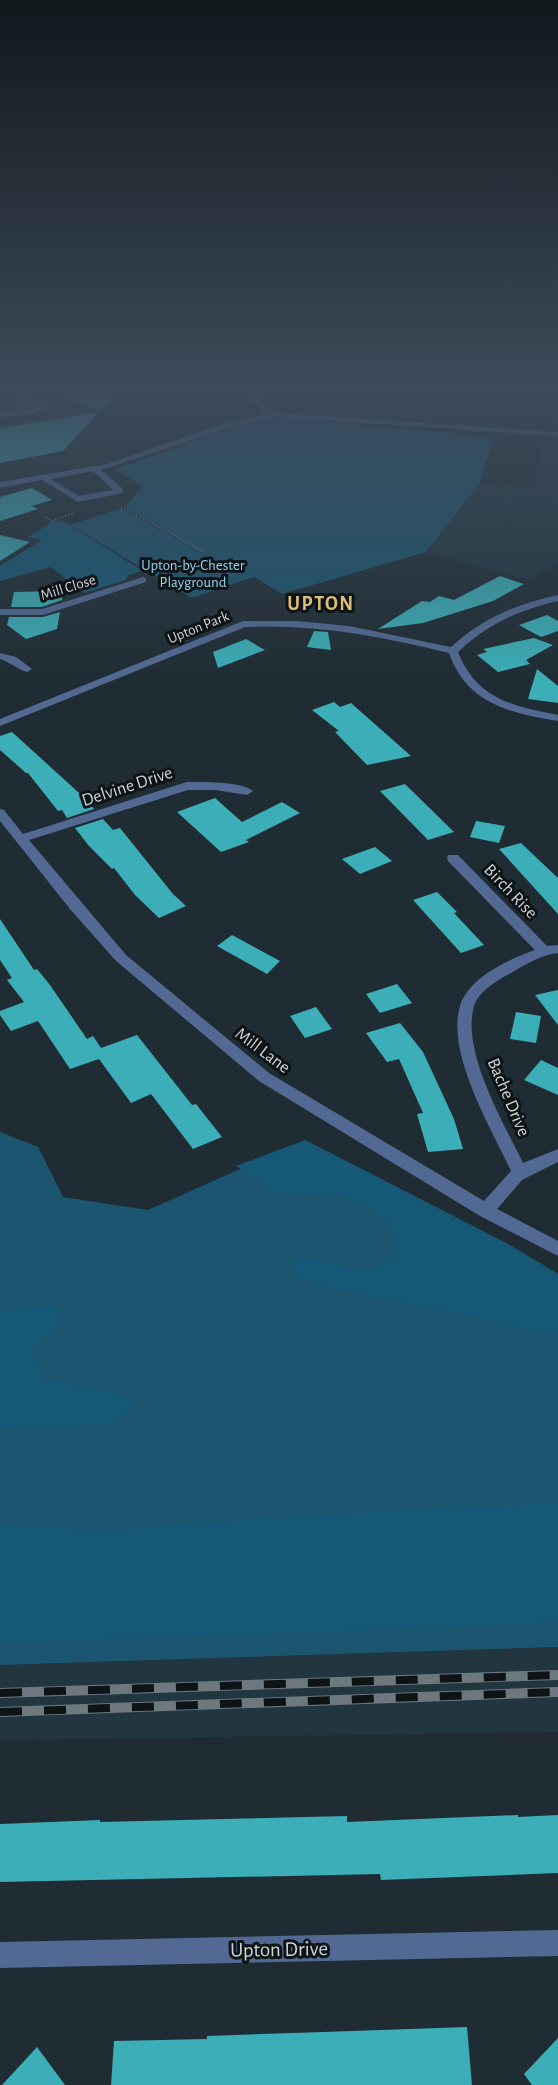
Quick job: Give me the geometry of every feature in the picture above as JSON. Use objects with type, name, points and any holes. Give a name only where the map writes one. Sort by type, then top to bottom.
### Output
[{"type":"street","points":[[64,489],[78,498],[120,491],[118,489]]},
{"type":"street","name":"Mill Close","points":[[0,612],[43,612],[143,580]]},
{"type":"street","points":[[558,598],[529,605],[483,624],[453,651],[462,674],[480,691],[503,704],[558,718]]},
{"type":"street","name":"Upton Park","points":[[0,723],[243,624],[272,622],[349,628],[397,636],[453,651]]},
{"type":"street","points":[[0,656],[12,659],[27,669]]},
{"type":"street","name":"Delvine Drive","points":[[20,839],[187,786],[215,786],[247,791]]},
{"type":"street","name":"Mill Lane","points":[[0,813],[122,958],[264,1077],[486,1211],[558,1249]]},
{"type":"street","name":"Birch Rise","points":[[453,858],[551,949]]},
{"type":"street","name":"Bache Drive","points":[[519,1171],[473,1070],[464,1024],[468,1005],[477,989],[492,977],[551,949]]},
{"type":"street","points":[[486,1211],[503,1186],[519,1171],[558,1155]]},
{"type":"street","name":"Upton Drive","points":[[0,1955],[558,1943]]},
{"type":"path","points":[[111,502],[202,551]]},
{"type":"path","points":[[46,517],[52,521],[78,511]]},
{"type":"shaded area","points":[[475,489],[558,489],[558,564],[526,580],[426,552]]},
{"type":"shaded area","points":[[61,520],[143,571],[128,575],[126,580],[84,593],[51,567],[0,581],[0,566],[42,540],[28,537],[52,522]]},
{"type":"shaded area","points":[[305,1140],[508,1244],[558,1274],[558,1335],[323,1286],[297,1277],[291,1263],[303,1256],[369,1272],[397,1257],[391,1221],[341,1195],[278,1193],[236,1166]]},
{"type":"shaded area","points":[[40,1305],[58,1306],[63,1322],[35,1347],[41,1378],[119,1394],[136,1405],[110,1425],[0,1429],[0,1313]]},
{"type":"shaded area","points":[[558,1504],[558,1622],[264,1635],[0,1642],[0,1526],[112,1530],[294,1516]]},
{"type":"shaded area","points":[[558,1647],[558,1732],[0,1740],[0,1665]]},
{"type":"green space","name":"Upton-by-Chester Playground","points":[[140,489],[475,489],[426,552],[282,594],[254,577],[192,598],[70,525],[121,508],[207,556],[125,507]]},
{"type":"green space","points":[[0,1132],[38,1147],[63,1197],[148,1210],[305,1140],[508,1244],[558,1274],[558,1647],[0,1665]]},
{"type":"building","points":[[34,489],[52,500],[31,506],[38,509],[0,521],[0,497]]},
{"type":"building","points":[[0,535],[30,542],[0,561]]},
{"type":"building","points":[[500,576],[524,584],[493,601],[423,623],[378,629],[422,601],[430,602],[439,596],[454,600]]},
{"type":"building","points":[[63,591],[62,600],[42,607],[11,607],[14,592]]},
{"type":"building","points":[[60,612],[57,629],[26,639],[7,625],[9,617],[43,617]]},
{"type":"building","points":[[547,615],[558,621],[558,631],[541,637],[519,625]]},
{"type":"building","points":[[314,631],[328,632],[331,650],[307,647]]},
{"type":"building","points":[[534,638],[553,645],[526,660],[530,664],[498,672],[477,655],[487,652],[483,649]]},
{"type":"building","points":[[246,639],[265,650],[218,668],[213,652]]},
{"type":"building","points":[[537,669],[558,686],[558,703],[528,699]]},
{"type":"building","points":[[334,702],[340,707],[351,703],[411,756],[367,765],[335,732],[339,731],[312,710]]},
{"type":"building","points":[[12,732],[94,809],[67,818],[62,810],[58,811],[28,773],[0,750],[0,736]]},
{"type":"building","points":[[405,784],[454,832],[428,840],[380,791]]},
{"type":"building","points":[[215,798],[242,822],[282,802],[300,813],[246,840],[249,842],[221,852],[177,812]]},
{"type":"building","points":[[103,819],[113,830],[120,828],[173,894],[186,906],[159,918],[135,895],[114,868],[112,869],[89,846],[75,828]]},
{"type":"building","points":[[476,821],[505,826],[499,843],[470,837]]},
{"type":"building","points":[[521,843],[558,878],[558,914],[499,849]]},
{"type":"building","points":[[375,847],[392,861],[360,874],[342,859]]},
{"type":"building","points":[[437,892],[484,945],[461,953],[413,900]]},
{"type":"building","points":[[0,919],[34,970],[37,969],[50,985],[87,1039],[93,1036],[101,1048],[137,1035],[192,1105],[196,1104],[222,1137],[193,1149],[151,1094],[131,1103],[99,1059],[70,1069],[38,1021],[11,1031],[0,1015],[0,1011],[24,1002],[7,980],[12,978],[0,960]]},
{"type":"building","points":[[232,935],[280,961],[267,974],[217,946]]},
{"type":"building","points":[[397,984],[412,1003],[380,1013],[366,994]]},
{"type":"building","points":[[558,990],[558,1025],[535,995]]},
{"type":"building","points":[[316,1007],[332,1029],[305,1038],[290,1016]]},
{"type":"building","points":[[516,1012],[541,1016],[536,1043],[510,1039]]},
{"type":"building","points":[[400,1023],[423,1052],[454,1119],[463,1149],[428,1152],[417,1114],[423,1113],[399,1059],[387,1062],[366,1033]]},
{"type":"building","points":[[541,1060],[558,1068],[558,1095],[524,1080]]},
{"type":"building","points":[[518,1815],[518,1817],[558,1815],[558,1873],[381,1880],[380,1874],[0,1882],[0,1824],[347,1816],[347,1822]]},
{"type":"building","points":[[467,2027],[472,2085],[111,2085],[114,2041]]},
{"type":"building","points":[[558,2038],[558,2085],[532,2085],[524,2074]]},
{"type":"building","points":[[37,2047],[65,2085],[2,2085]]},
{"type":"railway","points":[[0,1693],[558,1675]]},
{"type":"railway","points":[[0,1712],[558,1692]]},
{"type":"district","name":"UPTON","points":[[321,603]]}]
